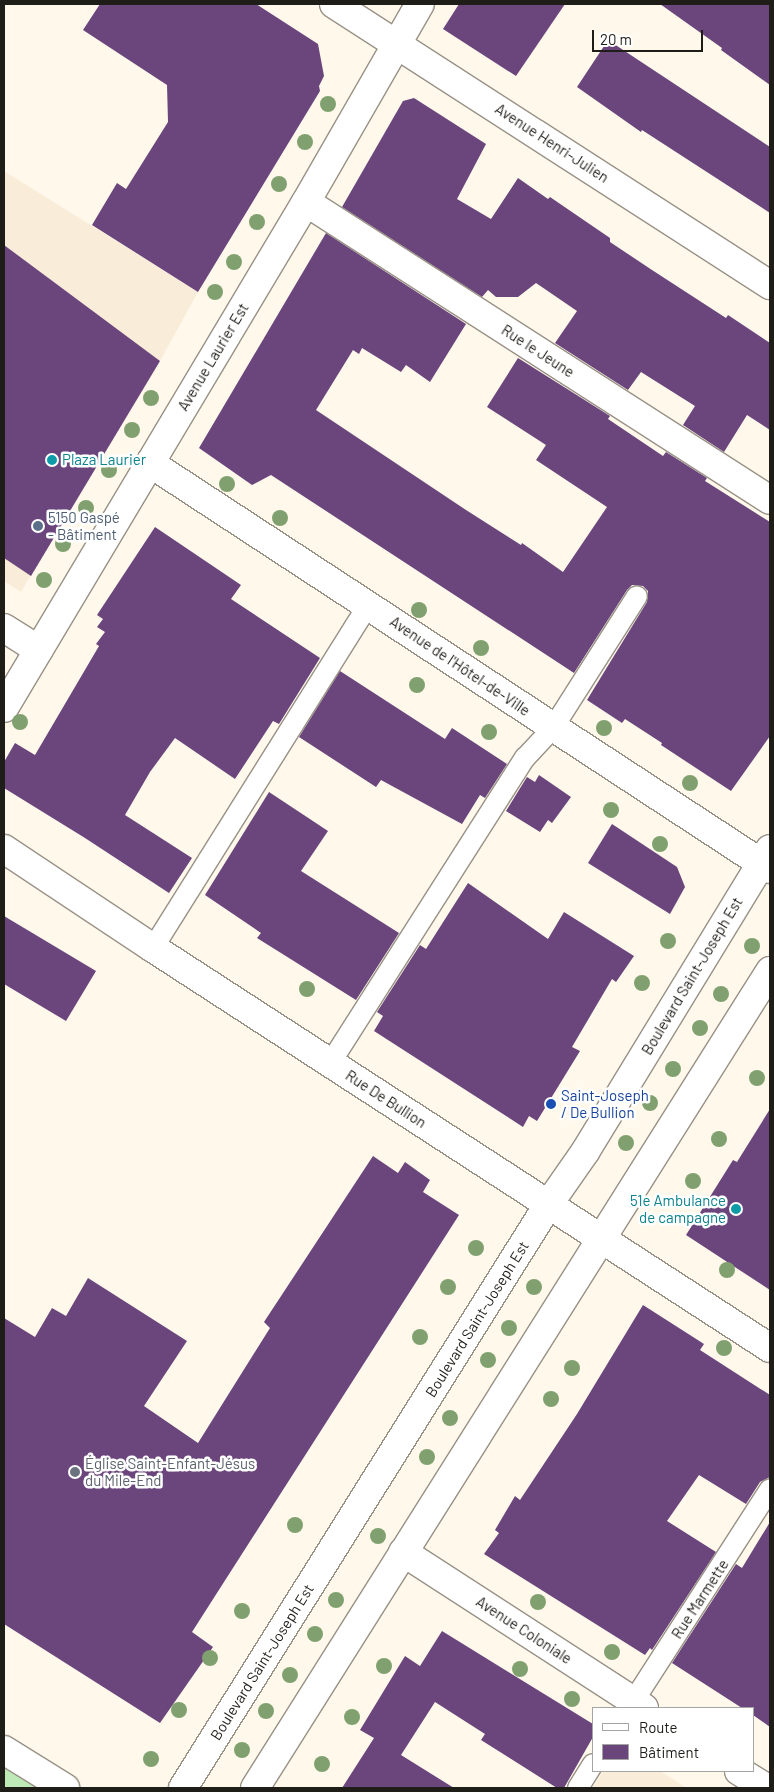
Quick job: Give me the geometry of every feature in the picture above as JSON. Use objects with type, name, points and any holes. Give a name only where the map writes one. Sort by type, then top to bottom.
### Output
[{"type":"street","name":"Avenue Henri-Julien","points":[[334,4],[770,285]]},
{"type":"street","name":"Avenue Laurier Est","points":[[4,708],[306,202],[420,4]]},
{"type":"street","name":"Rue le Jeune","points":[[306,202],[770,500]]},
{"type":"street","name":"Avenue de l'Hôtel-de-Ville","points":[[150,463],[553,728],[767,860]]},
{"type":"street","points":[[4,628],[39,650]]},
{"type":"street","name":"Rue De Bullion","points":[[4,848],[153,948],[331,1062],[548,1206],[770,1348]]},
{"type":"street","name":"Boulevard Saint-Joseph Est","points":[[183,1788],[767,860]]},
{"type":"street","points":[[255,1788],[770,971]]},
{"type":"street","name":"Avenue Coloniale","points":[[403,1552],[636,1706]]},
{"type":"street","points":[[4,1750],[66,1788]]},
{"type":"street","points":[[741,1772],[766,1788]]},
{"type":"lane","points":[[331,1062],[525,758],[553,728],[637,596]]},
{"type":"lane","points":[[153,948],[368,605]]},
{"type":"lane","name":"Rue Marmette","points":[[636,1706],[770,1489]]},
{"type":"lane","points":[[578,1788],[592,1766]]},
{"type":"shaded area","name":"Plaza Laurier","points":[[4,171],[198,292],[160,361],[21,592],[4,581]]},
{"type":"shaded area","points":[[602,1772],[662,1772],[687,1788],[593,1788]]},
{"type":"green space","points":[[4,1767],[37,1788],[4,1788]]},
{"type":"building","points":[[100,4],[256,4],[318,44],[324,76],[319,86],[320,91],[198,292],[92,225],[117,183],[126,189],[168,122],[167,85],[83,30]]},
{"type":"building","points":[[459,4],[565,4],[516,76],[443,29]]},
{"type":"building","points":[[660,4],[770,4],[770,85],[721,50],[722,48]]},
{"type":"building","points":[[608,40],[770,147],[770,213],[642,130],[641,132],[577,87]]},
{"type":"building","points":[[414,98],[486,144],[457,199],[491,219],[518,178],[548,199],[550,197],[610,238],[610,242],[652,270],[726,318],[728,315],[770,343],[770,430],[747,415],[724,452],[683,425],[695,406],[641,372],[628,390],[555,343],[577,311],[536,283],[518,297],[496,297],[488,290],[482,297],[342,207],[403,101]]},
{"type":"building","points":[[326,233],[466,324],[430,382],[406,365],[401,372],[362,348],[359,354],[353,350],[316,410],[466,510],[521,545],[522,543],[563,572],[607,507],[536,460],[546,445],[487,407],[518,358],[610,416],[608,419],[663,456],[666,452],[707,478],[705,481],[770,522],[770,736],[731,791],[625,719],[622,723],[587,700],[647,602],[648,591],[643,586],[632,585],[627,590],[574,673],[271,475],[252,485],[199,448]]},
{"type":"building","name":"Plaza Laurier","points":[[4,245],[160,361],[31,576],[4,558]]},
{"type":"building","points":[[155,527],[241,585],[231,599],[320,658],[279,724],[273,721],[235,779],[175,738],[150,772],[125,815],[192,858],[169,893],[4,788],[4,762],[15,743],[35,755],[99,646],[96,644],[105,632],[97,627],[103,619],[97,615]]},
{"type":"building","points":[[340,671],[445,739],[452,728],[507,764],[485,798],[480,795],[462,824],[381,780],[376,787],[299,737]]},
{"type":"building","points":[[539,775],[571,797],[552,823],[548,820],[540,832],[506,811],[527,777],[535,782]]},
{"type":"building","points":[[269,792],[328,831],[301,871],[399,933],[356,1000],[257,938],[261,933],[205,895]]},
{"type":"building","points":[[612,824],[677,867],[685,887],[670,914],[588,863]]},
{"type":"building","points":[[468,883],[548,939],[564,912],[634,956],[616,982],[612,979],[572,1047],[580,1051],[537,1121],[529,1116],[523,1127],[374,1031],[383,1016],[377,1012],[420,945],[426,949]]},
{"type":"building","points":[[4,916],[96,971],[66,1021],[4,984]]},
{"type":"building","name":"51e Ambulance de campagne","points":[[770,1109],[770,1290],[686,1235],[733,1160],[737,1162]]},
{"type":"building","points":[[373,1156],[398,1173],[405,1162],[430,1180],[423,1192],[459,1215],[192,1632],[213,1647],[160,1723],[4,1624],[4,1318],[35,1337],[52,1308],[66,1316],[88,1278],[187,1341],[144,1406],[198,1443],[270,1328],[264,1322]]},
{"type":"building","points":[[643,1305],[704,1344],[700,1350],[770,1395],[770,1477],[760,1482],[746,1504],[699,1475],[667,1521],[716,1552],[652,1650],[650,1648],[645,1655],[484,1554],[499,1533],[495,1530],[515,1496],[520,1500],[577,1414]]},
{"type":"building","points":[[770,1522],[770,1727],[754,1716],[754,1707],[740,1707],[672,1663],[736,1564],[742,1568]]},
{"type":"building","points":[[442,1631],[592,1723],[592,1739],[564,1788],[557,1788],[481,1740],[485,1734],[435,1702],[401,1755],[454,1788],[342,1788],[374,1738],[360,1730],[405,1656],[420,1666]]},
{"type":"place","name":"Plaza Laurier","points":[[52,460]]},
{"type":"place","name":"5150 Gaspé - Bâtiment","points":[[38,526]]},
{"type":"place","name":"Saint-Joseph / De Bullion","points":[[551,1104]]},
{"type":"place","name":"51e Ambulance de campagne","points":[[736,1209]]},
{"type":"place","name":"Église Saint-Enfant-Jésus du Mile-End","points":[[75,1472]]}]
